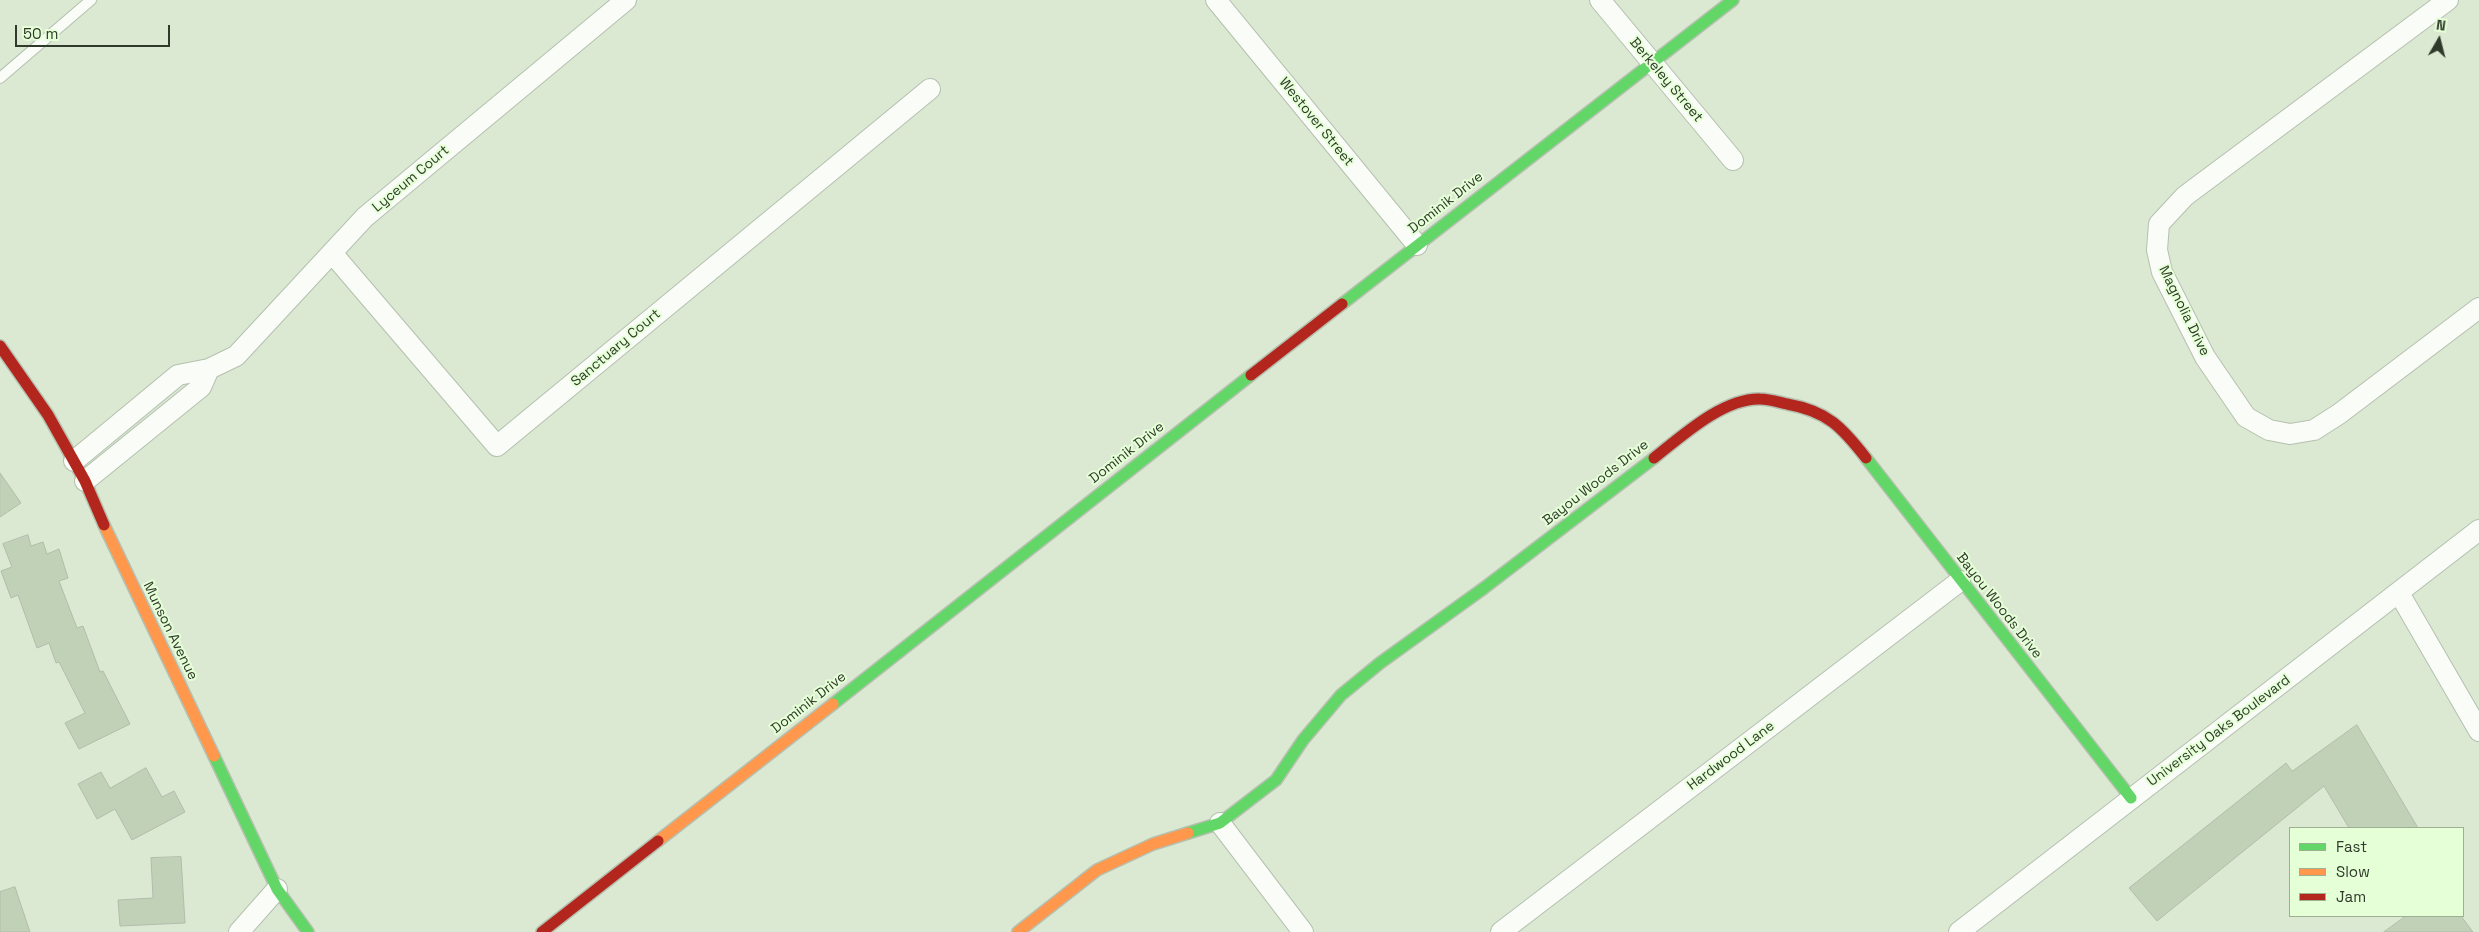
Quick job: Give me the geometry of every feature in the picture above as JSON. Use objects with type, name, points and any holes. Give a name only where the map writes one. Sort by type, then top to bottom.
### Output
[{"type":"street","name":"Lyceum Court","points":[[74,461],[178,375],[209,369],[236,356],[365,217],[626,0]]},
{"type":"street","name":"Westover Street","points":[[1216,0],[1417,244]]},
{"type":"street","name":"Berkeley Street","points":[[1600,0],[1733,160]]},
{"type":"street","name":"Dominik Drive","points":[[542,932],[1417,244],[1733,0]]},
{"type":"street","name":"Magnolia Drive","points":[[2448,0],[2185,196],[2159,224],[2157,250],[2162,272],[2205,357],[2246,417],[2269,430],[2290,434],[2314,430],[2479,308]]},
{"type":"street","name":"Sanctuary Court","points":[[332,253],[497,446],[930,89]]},
{"type":"street","name":"Munson Avenue","points":[[0,346],[48,415],[85,480],[119,558],[277,889],[308,932]]},
{"type":"street","points":[[85,480],[201,387],[209,369]]},
{"type":"street","name":"Bayou Woods Drive","points":[[1018,932],[1097,870],[1153,844],[1220,823],[1276,780],[1303,740],[1341,695],[1380,663],[1484,588],[1702,421],[1732,405],[1759,399],[1806,407],[1825,415],[1838,425],[1864,454],[1960,581],[2131,798]]},
{"type":"street","name":"University Oaks Boulevard","points":[[1959,932],[2479,530]]},
{"type":"street","name":"Hardwood Lane","points":[[1502,932],[1960,581]]},
{"type":"street","points":[[2399,593],[2479,731]]},
{"type":"street","points":[[1220,823],[1303,932]]},
{"type":"street","points":[[239,932],[277,889]]},
{"type":"lane","points":[[0,78],[91,0]]},
{"type":"building","points":[[0,473],[21,503],[0,517]]},
{"type":"building","points":[[28,535],[31,546],[43,542],[47,554],[59,549],[68,578],[59,581],[77,628],[83,626],[100,672],[103,671],[130,724],[79,749],[65,723],[85,713],[59,662],[56,663],[49,643],[37,648],[18,595],[11,598],[1,571],[12,567],[3,544]]},
{"type":"building","points":[[2357,725],[2417,827],[2348,827],[2324,786],[2157,921],[2129,888],[2286,763],[2292,771]]},
{"type":"building","points":[[146,768],[162,797],[174,791],[185,812],[132,840],[115,809],[97,819],[78,784],[101,772],[110,788]]},
{"type":"building","points":[[181,857],[185,923],[120,926],[118,900],[153,898],[151,858]]},
{"type":"building","points":[[15,887],[30,932],[0,932],[0,892]]},
{"type":"building","points":[[2405,917],[2462,917],[2473,932],[2384,932]]},
{"type":"traffic: fast","points":[[1342,304],[1733,0]]},
{"type":"traffic: fast","points":[[833,704],[1251,375]]},
{"type":"traffic: fast","points":[[1188,833],[1220,823],[1276,780],[1303,740],[1341,695],[1380,663],[1484,588],[1654,458]]},
{"type":"traffic: fast","points":[[1866,458],[2131,798]]},
{"type":"traffic: fast","points":[[214,756],[277,889],[308,932]]},
{"type":"traffic: slow","points":[[104,525],[214,756]]},
{"type":"traffic: slow","points":[[658,841],[833,704]]},
{"type":"traffic: slow","points":[[1018,932],[1097,870],[1153,844],[1188,833]]},
{"type":"traffic: jam","points":[[1251,375],[1342,304]]},
{"type":"traffic: jam","points":[[0,346],[48,415],[85,481],[104,525]]},
{"type":"traffic: jam","points":[[1654,458],[1690,429],[1718,411],[1746,400],[1760,399],[1801,407],[1823,416],[1841,429],[1866,458]]},
{"type":"traffic: jam","points":[[542,932],[658,841]]}]
